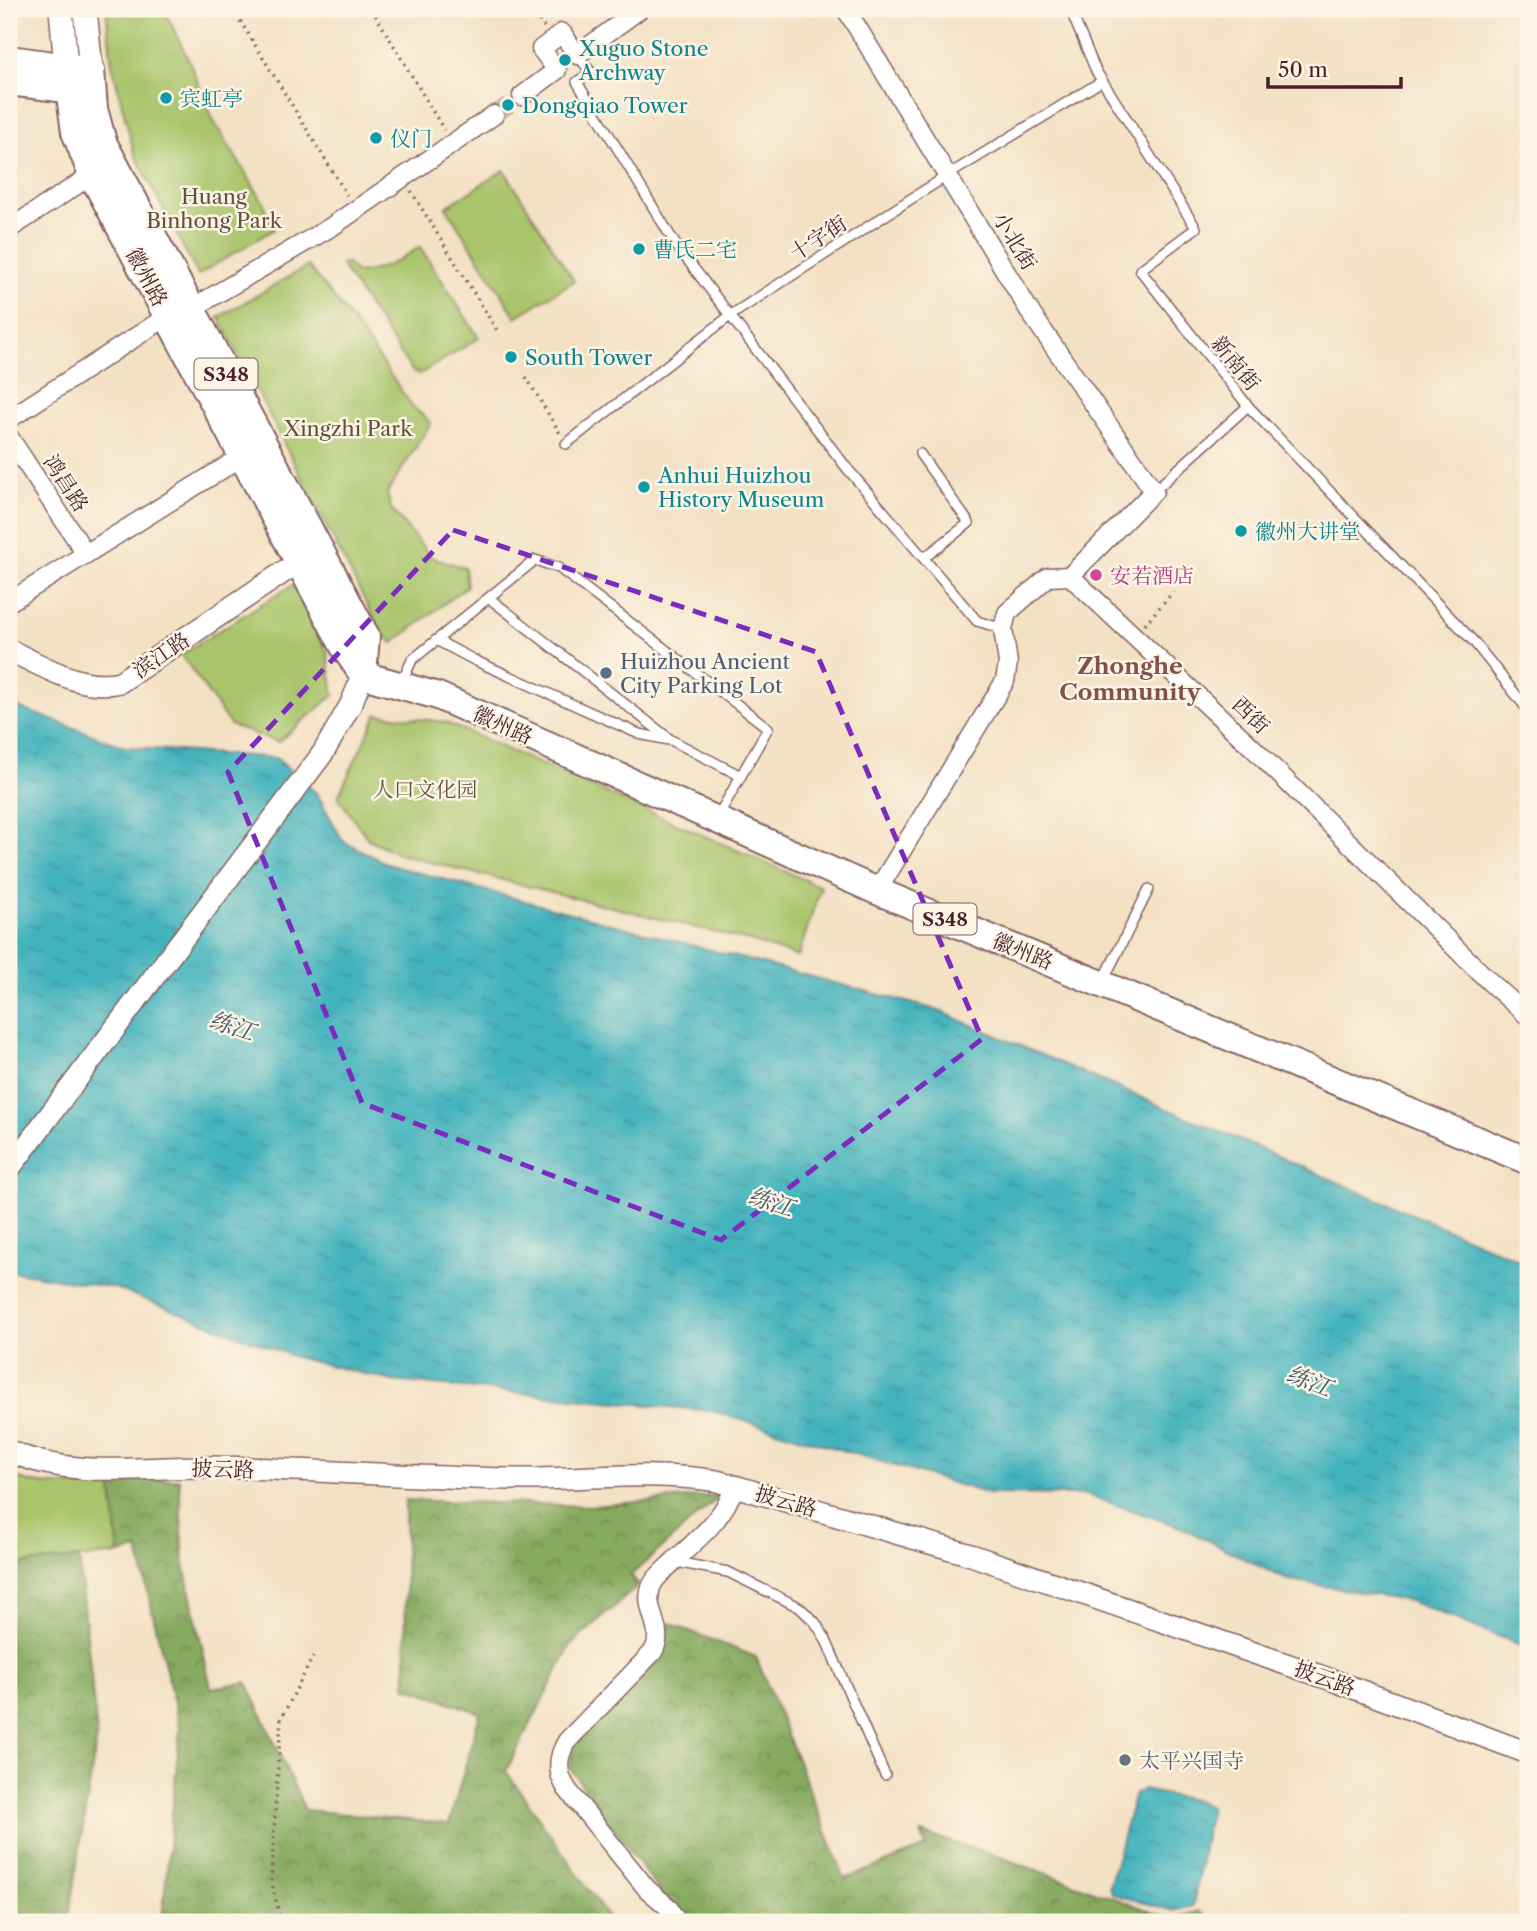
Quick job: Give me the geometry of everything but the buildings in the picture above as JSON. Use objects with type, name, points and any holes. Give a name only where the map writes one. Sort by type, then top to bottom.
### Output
[{"type":"main road","name":"徽州路","points":[[61,9],[80,80],[103,142],[243,456],[344,647],[363,675],[439,696],[877,891],[1528,1161]]},
{"type":"main road","name":"徽州路","points":[[85,9],[75,132],[92,175],[180,313],[366,636],[363,675]]},
{"type":"main road","points":[[9,59],[80,80]]},
{"type":"main road","points":[[9,82],[80,80]]},
{"type":"street","points":[[522,96],[557,70],[541,48],[562,33],[577,55],[640,9]]},
{"type":"street","name":"小北街","points":[[846,9],[1032,315],[1154,491]]},
{"type":"street","points":[[9,419],[180,313],[331,227],[494,115]]},
{"type":"street","points":[[9,229],[92,175]]},
{"type":"street","name":"鸿昌路","points":[[9,437],[86,554]]},
{"type":"street","points":[[9,602],[243,456]]},
{"type":"street","points":[[877,891],[1004,681],[1009,663],[1003,629],[1007,613],[1048,577],[1070,576],[1154,491]]},
{"type":"street","name":"滨江路","points":[[9,650],[60,674],[88,683],[120,682],[300,561]]},
{"type":"street","name":"西街","points":[[1070,576],[1253,748],[1491,983],[1528,1016]]},
{"type":"street","points":[[9,1169],[323,753],[351,704],[363,675]]},
{"type":"street","name":"披云路","points":[[9,1451],[52,1466],[88,1471],[204,1467],[434,1478],[566,1480],[680,1476],[717,1481],[971,1555],[1332,1680],[1528,1753]]},
{"type":"street","points":[[677,1922],[668,1907],[647,1889],[562,1782],[559,1756],[567,1741],[656,1646],[659,1633],[650,1612],[649,1596],[653,1581],[716,1522],[725,1510],[735,1486]]},
{"type":"lane","name":"新南街","points":[[1070,9],[1096,71],[1196,228],[1140,270],[1248,406],[1475,643],[1528,710]]},
{"type":"lane","points":[[577,55],[591,72],[577,82],[676,245],[846,467],[977,621],[1003,629]]},
{"type":"lane","name":"十字街","points":[[566,444],[731,315],[948,175],[1102,81]]},
{"type":"lane","points":[[1154,491],[1248,406]]},
{"type":"lane","points":[[920,454],[969,523],[924,558]]},
{"type":"lane","points":[[400,685],[412,660],[535,560],[559,568],[768,728],[716,819]]},
{"type":"lane","points":[[489,598],[671,740],[741,776]]},
{"type":"lane","points":[[436,640],[476,661],[639,734],[671,740]]},
{"type":"lane","points":[[1102,983],[1149,889]]},
{"type":"lane","points":[[674,1562],[728,1572],[808,1614],[825,1638],[885,1775]]},
{"type":"path","points":[[233,9],[356,210]]},
{"type":"path","points":[[372,9],[452,144]]},
{"type":"path","points":[[403,177],[498,332]]},
{"type":"path","points":[[526,377],[566,444]]},
{"type":"path","points":[[1134,636],[1173,592]]},
{"type":"path","points":[[281,1922],[271,1878],[281,1719],[313,1657]]},
{"type":"highlighted area","points":[[453,530],[816,652],[982,1039],[721,1240],[362,1103],[228,772]]},
{"type":"green space","name":"Huang Binhong Park","points":[[106,9],[164,9],[213,120],[264,203],[274,229],[198,275],[134,153],[112,64]]},
{"type":"green space","points":[[504,170],[574,281],[516,317],[446,207]]},
{"type":"green space","points":[[420,247],[479,338],[420,374],[412,371],[341,265],[346,263],[357,273],[367,272],[390,264]]},
{"type":"green space","name":"Xingzhi Park","points":[[308,266],[355,324],[412,406],[431,423],[387,493],[391,509],[431,557],[465,568],[467,586],[393,643],[381,632],[219,317]]},
{"type":"green space","points":[[293,585],[327,651],[334,695],[278,742],[230,725],[181,654]]},
{"type":"green space","name":"人口文化园","points":[[377,714],[445,722],[821,887],[798,957],[750,941],[401,855],[368,839],[338,797]]},
{"type":"green space","points":[[9,1475],[47,1485],[111,1480],[119,1554],[19,1564],[9,1589]]},
{"type":"green space","points":[[179,1479],[184,1565],[211,1688],[247,1682],[305,1810],[449,1824],[480,1713],[406,1687],[405,1500],[592,1506],[721,1495],[631,1575],[639,1585],[571,1645],[506,1771],[608,1918],[601,1922],[162,1922],[180,1729],[138,1550],[119,1554],[111,1480]]},
{"type":"green space","points":[[79,1558],[97,1736],[68,1922],[9,1922],[9,1589],[19,1564]]},
{"type":"green space","points":[[669,1623],[756,1657],[845,1879],[926,1847],[921,1833],[989,1853],[1172,1919],[1199,1911],[1213,1922],[678,1922],[570,1768],[573,1748],[661,1657]]},
{"type":"water","name":"练江","points":[[9,704],[125,747],[276,758],[317,794],[343,841],[389,865],[937,1010],[1528,1264],[1528,1648],[1410,1601],[1285,1579],[1181,1527],[1087,1495],[989,1494],[712,1411],[393,1381],[295,1357],[115,1288],[9,1271]]},
{"type":"water","points":[[1143,1790],[1198,1801],[1210,1808],[1193,1906],[1174,1911],[1113,1894],[1109,1887],[1135,1793]]},
{"type":"tunnel","points":[[494,115],[522,96]]},
{"type":"place","name":"Xuguo Stone Archway","points":[[565,60]]},
{"type":"place","name":"宾虹亭","points":[[166,98]]},
{"type":"place","name":"Dongqiao Tower","points":[[508,105]]},
{"type":"place","name":"仪门","points":[[376,138]]},
{"type":"place","name":"曹氏二宅","points":[[639,249]]},
{"type":"place","name":"South Tower","points":[[511,357]]},
{"type":"place","name":"Anhui Huizhou History Museum","points":[[644,487]]},
{"type":"place","name":"徽州大讲堂","points":[[1241,531]]},
{"type":"place","name":"安若酒店","points":[[1096,575]]},
{"type":"place","name":"Huizhou Ancient City Parking Lot","points":[[606,673]]},
{"type":"place","name":"太平兴国寺","points":[[1125,1760]]},
{"type":"district","name":"Zhonghe Community","points":[[1130,679]]}]
